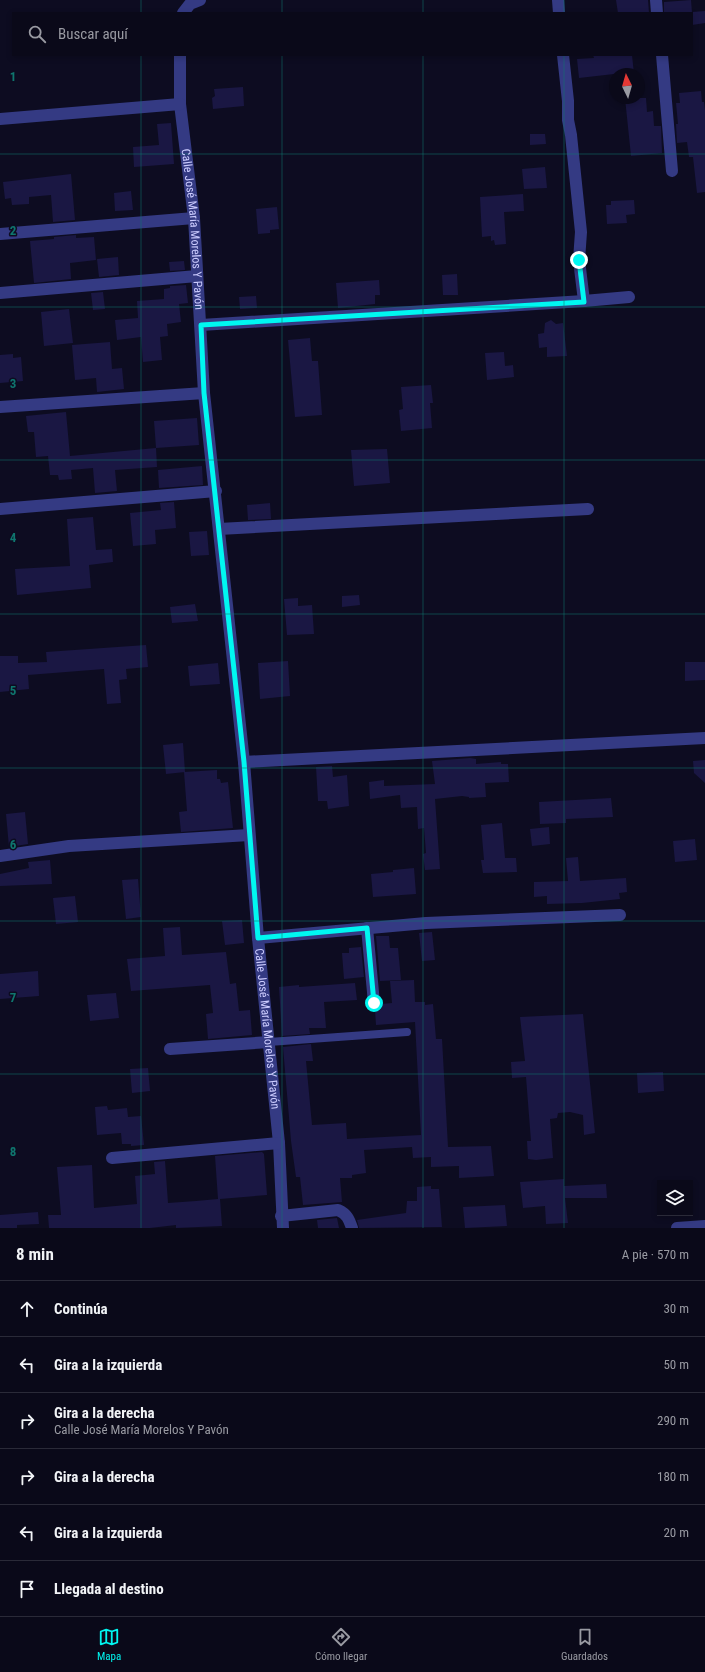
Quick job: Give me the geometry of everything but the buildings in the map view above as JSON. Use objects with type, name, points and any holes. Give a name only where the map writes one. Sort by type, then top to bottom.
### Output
[{"type":"street","points":[[184,12],[190,4],[200,0]]},
{"type":"street","points":[[558,0],[559,12]]},
{"type":"street","points":[[656,0],[658,12]]},
{"type":"street","name":"Calle José María Morelos Y Pavón","points":[[180,56],[180,104],[194,218],[204,393],[216,491],[244,762],[258,938],[279,1143],[282,1222]]},
{"type":"street","points":[[564,56],[568,120],[571,135],[581,232],[579,260],[584,302]]},
{"type":"street","points":[[662,56],[672,171]]},
{"type":"street","points":[[0,119],[180,104]]},
{"type":"street","points":[[0,234],[194,218]]},
{"type":"street","points":[[0,293],[197,276]]},
{"type":"street","points":[[201,325],[584,302],[629,297]]},
{"type":"street","points":[[0,408],[204,393]]},
{"type":"street","points":[[0,509],[216,491]]},
{"type":"street","points":[[219,528],[588,509]]},
{"type":"street","points":[[244,762],[705,738]]},
{"type":"street","points":[[0,856],[69,846],[249,835]]},
{"type":"street","points":[[258,938],[426,923],[620,915]]},
{"type":"street","points":[[367,928],[374,1003]]},
{"type":"street","points":[[170,1049],[269,1042]]},
{"type":"street","points":[[112,1158],[279,1143]]},
{"type":"street","points":[[282,1222],[338,1210],[344,1212],[349,1218],[352,1228]]},
{"type":"street","points":[[677,1228],[705,1226]]},
{"type":"lane","points":[[269,1042],[406,1032]]},
{"type":"route","points":[[374,1003],[367,928],[258,938],[244,762],[225,590],[216,491],[204,393],[201,325],[584,302],[579,260]]}]
